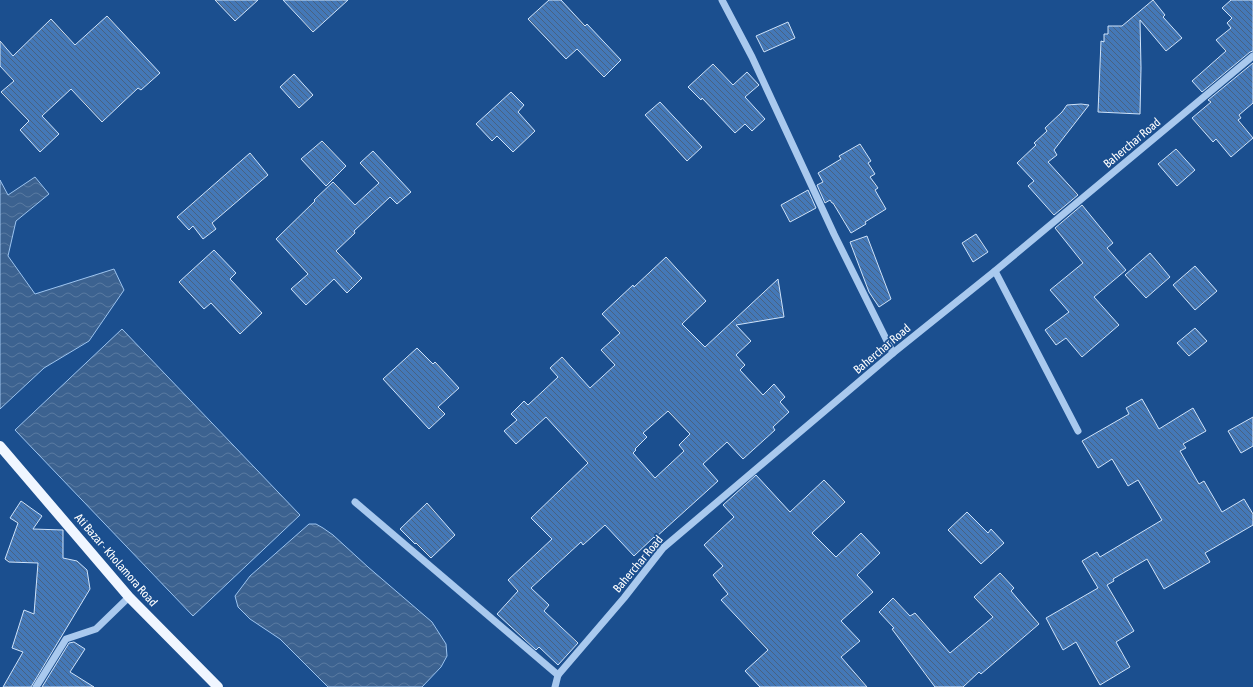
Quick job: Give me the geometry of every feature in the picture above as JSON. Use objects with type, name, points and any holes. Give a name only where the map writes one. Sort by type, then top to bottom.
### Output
[{"type":"main road","name":"Ati Bazar - Kholamora Road","points":[[0,446],[129,597],[218,687]]},
{"type":"street","points":[[722,0],[752,57],[834,234],[893,353]]},
{"type":"street","name":"Baherchar Road","points":[[555,687],[558,675],[624,598],[663,548],[893,353],[995,272],[1253,56]]},
{"type":"street","points":[[995,272],[1078,431]]},
{"type":"street","points":[[355,502],[558,675]]},
{"type":"street","points":[[36,687],[66,639],[96,628],[129,597]]},
{"type":"water","points":[[35,177],[49,194],[16,221],[8,256],[35,294],[114,269],[124,290],[89,341],[44,368],[0,409],[0,180],[8,195]]},
{"type":"water","points":[[122,329],[300,515],[193,616],[15,430]]},
{"type":"water","points":[[309,524],[316,524],[333,535],[432,622],[446,644],[447,656],[441,667],[422,687],[328,687],[280,639],[250,619],[238,607],[235,596],[250,576]]},
{"type":"building","points":[[215,0],[258,0],[235,21]]},
{"type":"building","points":[[283,0],[348,0],[313,32]]},
{"type":"building","points":[[549,0],[561,0],[585,26],[587,24],[621,60],[604,77],[577,49],[566,59],[528,19]]},
{"type":"building","points":[[1153,0],[1165,15],[1163,17],[1182,38],[1166,51],[1140,20],[1140,114],[1098,112],[1101,41],[1104,42],[1104,34],[1108,34],[1108,26],[1122,26]]},
{"type":"building","points":[[1231,0],[1253,0],[1253,51],[1202,92],[1192,81],[1226,51],[1216,40],[1231,28],[1227,23],[1232,18],[1222,8]]},
{"type":"building","points":[[107,16],[160,73],[141,90],[138,88],[102,122],[71,89],[42,116],[59,134],[40,152],[20,130],[29,121],[1,92],[14,81],[0,66],[0,41],[13,56],[51,19],[75,45]]},
{"type":"building","points":[[788,22],[795,38],[764,52],[756,36]]},
{"type":"building","points":[[1253,63],[1253,103],[1239,115],[1241,118],[1238,120],[1253,138],[1231,157],[1216,139],[1213,142],[1192,118],[1211,102],[1208,100]]},
{"type":"building","points":[[713,64],[733,85],[747,72],[759,85],[745,97],[765,119],[752,131],[745,124],[735,133],[702,98],[701,100],[688,87]]},
{"type":"building","points":[[294,74],[313,95],[299,108],[280,87]]},
{"type":"building","points":[[511,92],[524,105],[518,112],[535,131],[513,152],[497,136],[492,141],[476,124]]},
{"type":"building","points":[[660,102],[702,147],[687,161],[645,115]]},
{"type":"building","points":[[1067,105],[1089,105],[1054,150],[1057,155],[1048,162],[1078,195],[1054,215],[1028,186],[1034,181],[1017,163],[1036,145],[1034,143],[1047,131],[1045,128],[1062,112]]},
{"type":"building","points":[[322,141],[346,166],[326,186],[301,159]]},
{"type":"building","points":[[860,144],[871,161],[868,163],[875,174],[870,177],[878,188],[875,190],[886,209],[851,233],[833,203],[830,200],[825,203],[817,185],[823,182],[818,173],[841,159],[839,156]]},
{"type":"building","points":[[1176,149],[1195,170],[1177,186],[1158,164]]},
{"type":"building","points":[[373,151],[411,192],[397,204],[390,197],[354,231],[355,233],[336,251],[362,278],[347,293],[334,279],[306,305],[291,289],[308,274],[276,239],[333,182],[355,205],[379,183],[360,163]]},
{"type":"building","points":[[250,153],[268,175],[212,223],[216,229],[203,239],[193,226],[189,230],[177,217]]},
{"type":"building","points":[[808,190],[816,208],[790,222],[781,205]]},
{"type":"building","points":[[1082,205],[1113,243],[1107,248],[1126,270],[1094,297],[1119,325],[1082,357],[1066,338],[1056,345],[1045,330],[1069,312],[1050,290],[1083,263],[1055,228]]},
{"type":"building","points":[[976,234],[988,252],[973,262],[962,243]]},
{"type":"building","points":[[867,236],[891,299],[879,307],[869,292],[850,242]]},
{"type":"building","points":[[214,250],[236,273],[230,279],[262,313],[240,334],[211,303],[204,309],[179,282]]},
{"type":"building","points":[[1150,253],[1170,277],[1146,298],[1125,275]]},
{"type":"building","points":[[666,257],[706,301],[682,324],[705,347],[778,279],[784,317],[736,325],[751,341],[736,355],[745,365],[740,370],[763,395],[774,384],[785,397],[780,402],[789,412],[773,427],[775,430],[743,459],[727,442],[703,464],[718,481],[634,556],[605,525],[583,545],[581,542],[531,588],[549,605],[544,611],[578,643],[558,665],[539,647],[536,650],[497,614],[518,591],[508,580],[552,539],[531,518],[588,463],[546,417],[516,444],[504,431],[517,420],[511,414],[524,401],[528,405],[558,377],[550,368],[562,357],[590,388],[615,365],[601,350],[620,333],[602,314],[633,285],[634,287]],"holes":[[[668,411],[690,434],[679,445],[684,451],[655,478],[633,453],[647,437],[643,433]]]},
{"type":"building","points":[[1195,266],[1217,291],[1195,310],[1173,285]]},
{"type":"building","points":[[1195,328],[1207,341],[1189,356],[1177,343]]},
{"type":"building","points":[[417,348],[433,364],[435,362],[459,388],[438,407],[445,414],[429,429],[383,379]]},
{"type":"building","points":[[1142,399],[1159,429],[1193,408],[1206,431],[1183,444],[1186,448],[1180,451],[1199,484],[1204,481],[1222,512],[1244,499],[1253,514],[1253,525],[1205,553],[1210,562],[1164,589],[1147,559],[1113,579],[1114,581],[1107,585],[1134,631],[1116,642],[1130,667],[1100,685],[1076,642],[1063,650],[1046,618],[1098,588],[1082,561],[1097,552],[1100,557],[1162,520],[1138,480],[1128,486],[1112,459],[1098,468],[1082,441],[1129,414],[1126,408]]},
{"type":"building","points":[[1253,417],[1253,446],[1241,453],[1228,431]]},
{"type":"building","points":[[756,475],[790,512],[824,480],[845,502],[812,533],[836,557],[861,533],[880,553],[857,575],[873,592],[841,621],[860,641],[841,657],[867,687],[760,687],[745,671],[768,650],[721,600],[728,594],[713,575],[723,566],[704,545],[734,517],[723,505]]},
{"type":"building","points":[[21,501],[42,516],[33,529],[63,530],[63,558],[77,561],[87,570],[90,589],[31,687],[3,687],[23,652],[12,648],[24,610],[34,614],[38,563],[9,562],[5,559],[18,523],[10,518]]},
{"type":"building","points":[[427,503],[455,535],[431,558],[400,529]]},
{"type":"building","points":[[967,512],[988,533],[991,529],[1004,543],[981,564],[948,530]]},
{"type":"building","points":[[1000,573],[1014,588],[1011,591],[1039,624],[981,674],[979,672],[963,687],[935,687],[892,629],[894,628],[879,612],[893,598],[910,616],[915,613],[950,653],[993,617],[974,597]]},
{"type":"building","points":[[74,642],[85,649],[70,672],[94,687],[42,687],[69,643]]}]
